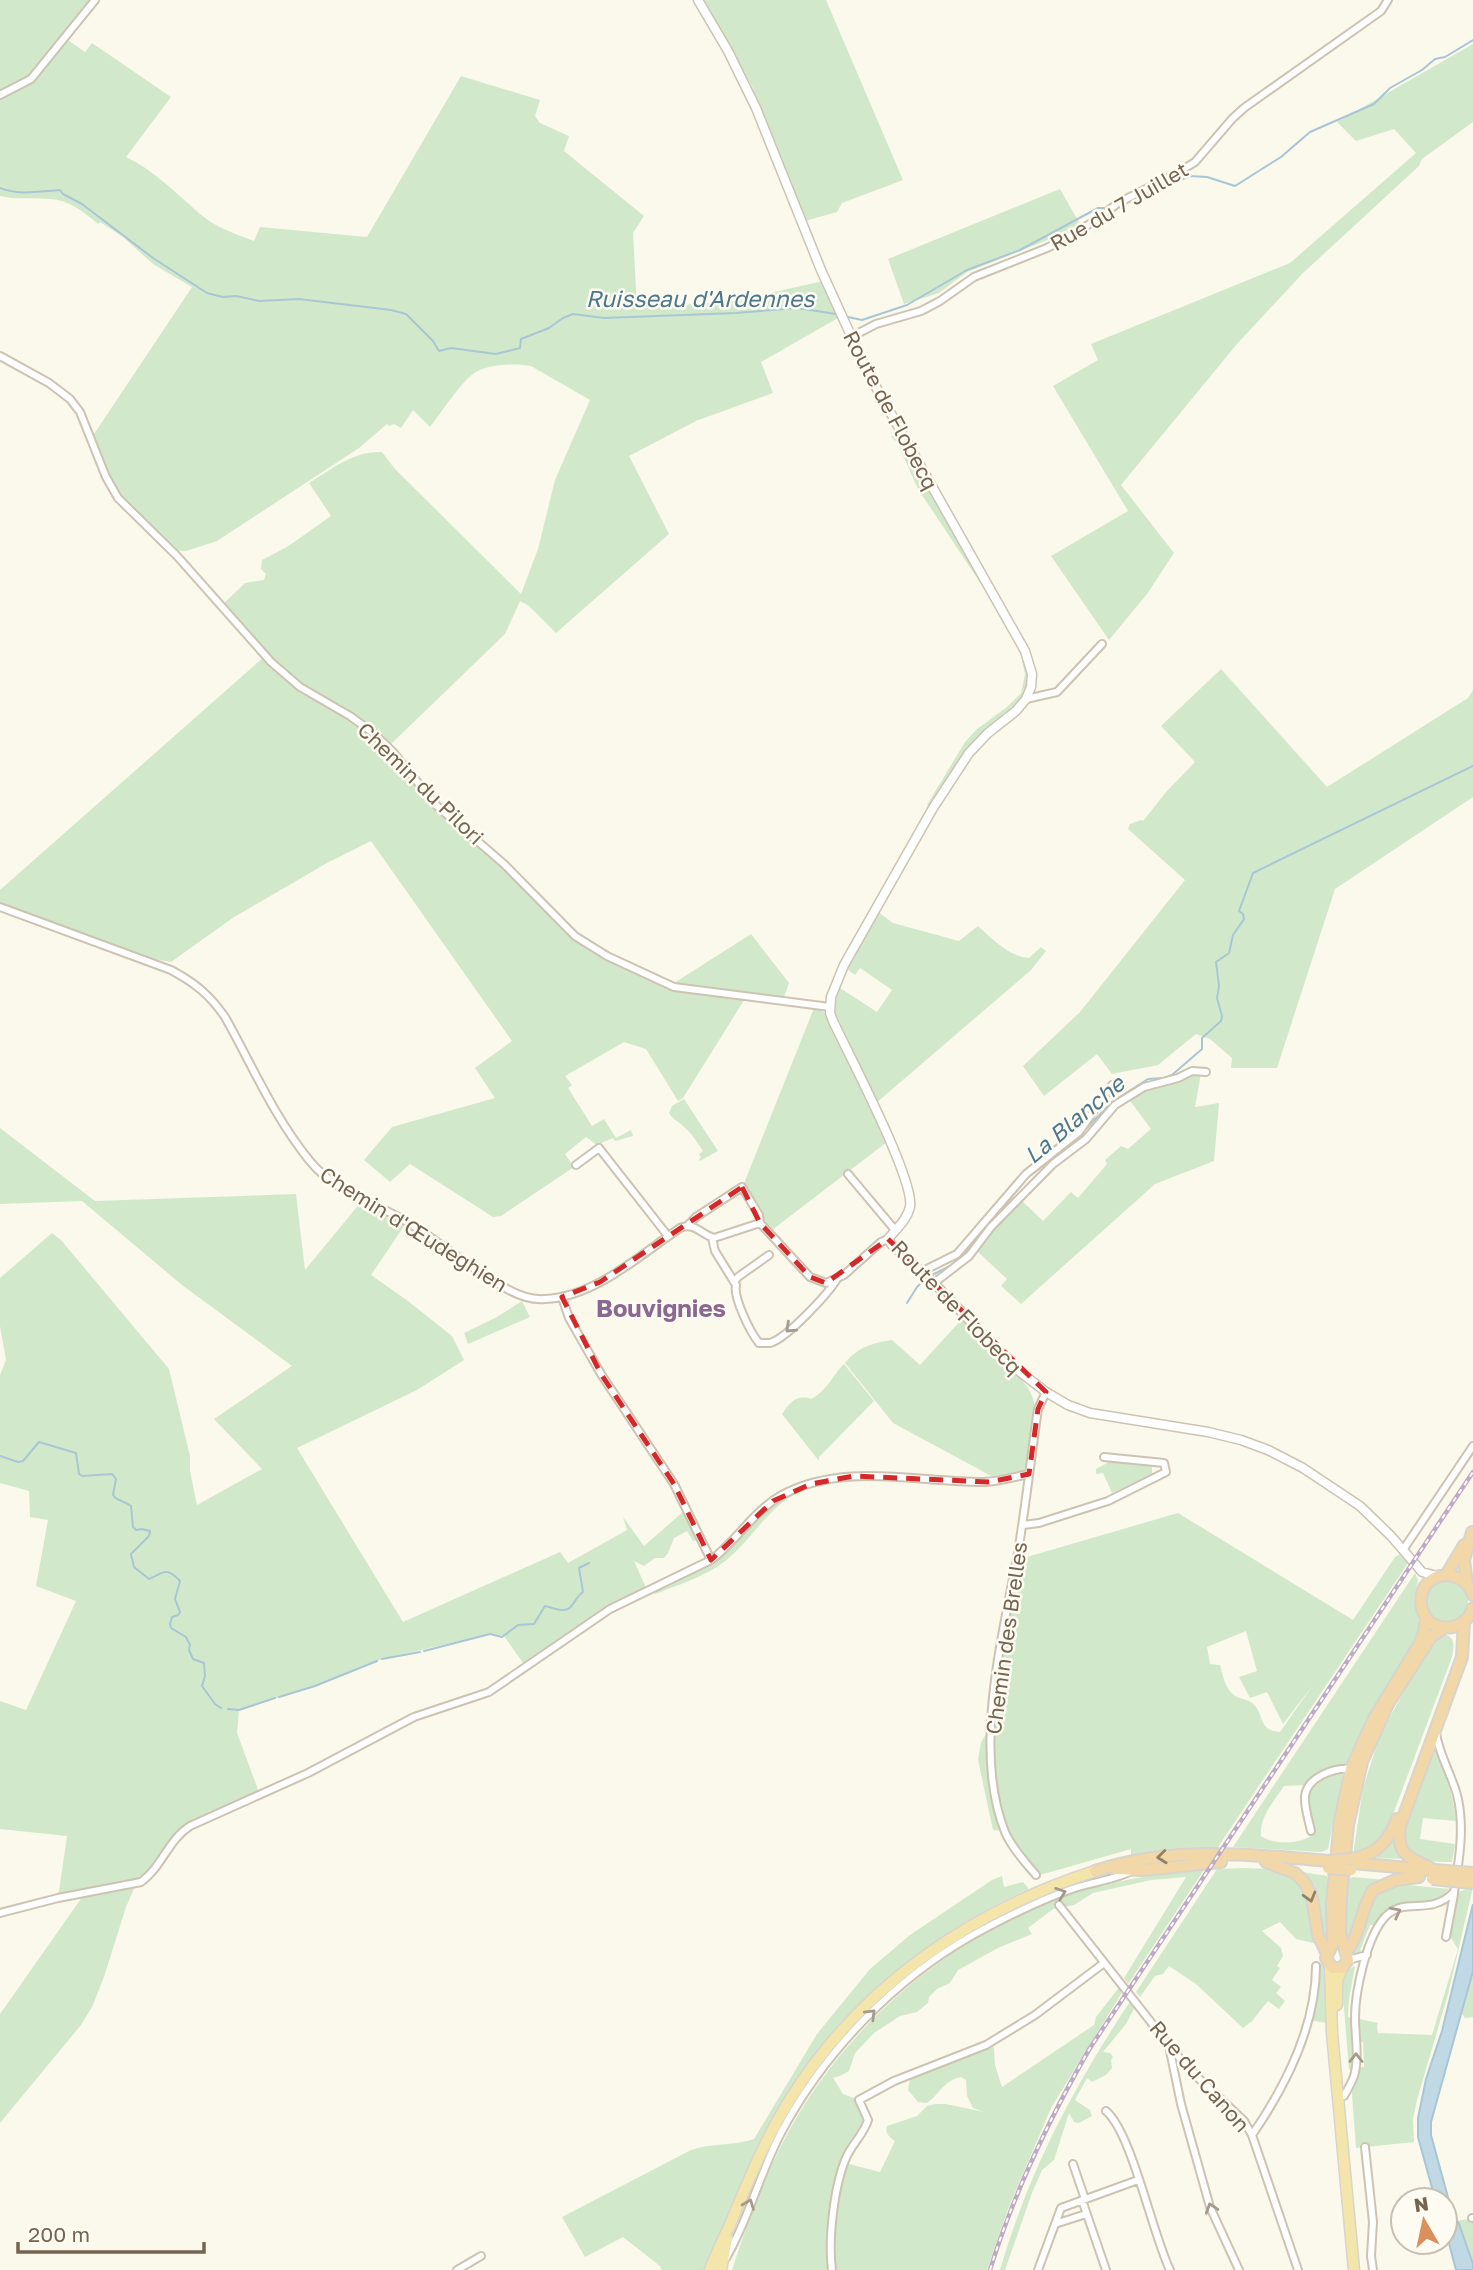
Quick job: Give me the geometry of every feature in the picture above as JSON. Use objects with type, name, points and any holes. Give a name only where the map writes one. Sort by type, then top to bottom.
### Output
[{"type":"highway","points":[[1443,1576],[1473,1531]]},
{"type":"highway","points":[[1471,1589],[1464,1560],[1473,1531]]},
{"type":"highway","points":[[1329,1957],[1333,1938],[1334,1881],[1340,1820],[1351,1769],[1373,1720],[1420,1643],[1426,1617],[1420,1601],[1423,1590],[1433,1579],[1443,1576],[1457,1577],[1471,1589]]},
{"type":"highway","points":[[1433,1874],[1406,1856],[1401,1848],[1400,1826],[1462,1657],[1464,1622],[1473,1608]]},
{"type":"highway","points":[[1352,1864],[1378,1850],[1391,1834],[1458,1657],[1457,1638],[1446,1628],[1434,1624],[1426,1617]]},
{"type":"highway","points":[[1345,1958],[1340,1934],[1340,1910],[1348,1825],[1362,1762],[1388,1704],[1431,1637],[1464,1622]]},
{"type":"highway","points":[[1095,1871],[1135,1860],[1193,1854],[1277,1856],[1328,1865]]},
{"type":"highway","points":[[1095,1871],[1202,1862],[1352,1864],[1473,1882]]},
{"type":"highway","points":[[1266,1862],[1295,1873],[1306,1883],[1312,1898],[1318,1935],[1335,1969],[1356,1939],[1360,1917],[1373,1890],[1396,1880],[1433,1874],[1473,1873]]},
{"type":"highway","points":[[1352,1864],[1419,1877]]},
{"type":"highway","points":[[1329,1957],[1337,1947],[1345,1958]]},
{"type":"main road","points":[[710,2270],[766,2142],[792,2095],[826,2049],[867,2003],[920,1958],[980,1919],[1034,1893],[1095,1871]]},
{"type":"main road","points":[[1329,1957],[1337,2085],[1354,2270]]},
{"type":"main road","points":[[1345,1958],[1337,1981],[1337,2001],[1361,2270]]},
{"type":"main road","points":[[721,2268],[728,2230]]},
{"type":"street","points":[[0,95],[34,75],[95,0]]},
{"type":"street","name":"Route de Flobecq","points":[[698,0],[737,68],[756,108],[821,270],[877,391],[1026,651],[1032,674],[1026,699]]},
{"type":"street","name":"Rue du 7 Juillet","points":[[851,337],[876,324],[921,311],[974,277],[1047,248],[1098,219],[1118,203],[1195,162],[1244,108],[1381,11],[1388,0]]},
{"type":"street","name":"Chemin du Pilori","points":[[0,356],[50,383],[71,399],[80,412],[106,477],[118,498],[177,556],[271,662],[300,687],[372,732],[392,751],[437,806],[504,864],[575,936],[607,956],[674,987],[830,1007]]},
{"type":"street","points":[[830,1007],[831,997],[844,965],[945,788],[978,743],[1026,699],[1057,692],[1102,644]]},
{"type":"street","name":"Chemin d'Œudeghien","points":[[0,907],[171,970],[195,984],[217,1005],[279,1116],[309,1160],[328,1178],[348,1192],[409,1223],[512,1292],[538,1300],[562,1297]]},
{"type":"street","name":"Route de Flobecq","points":[[830,1007],[833,1021],[885,1130],[910,1193],[908,1213],[888,1239],[1015,1368],[1046,1392],[1068,1405],[1090,1413],[1208,1432],[1268,1450],[1303,1468],[1360,1506],[1422,1572]]},
{"type":"street","points":[[927,1277],[969,1256],[991,1227],[1038,1177],[1086,1139],[1115,1105],[1143,1087],[1178,1078],[1192,1071],[1206,1072]]},
{"type":"street","points":[[927,1277],[957,1254],[1026,1174],[1079,1132],[1112,1086]]},
{"type":"street","points":[[576,1165],[600,1148],[668,1236]]},
{"type":"street","points":[[848,1174],[895,1230]]},
{"type":"street","points":[[711,1560],[674,1484],[601,1374],[569,1318],[562,1297],[573,1295],[600,1282],[742,1187],[759,1215],[760,1223],[810,1277],[826,1283],[837,1279]]},
{"type":"street","points":[[712,1238],[760,1223]]},
{"type":"street","points":[[688,1225],[712,1238],[715,1251],[734,1282],[734,1289],[759,1343],[770,1343],[780,1338],[822,1299],[837,1279],[888,1239]]},
{"type":"street","points":[[734,1282],[769,1255]]},
{"type":"street","name":"Chemin des Brelles","points":[[1036,1875],[1005,1833],[990,1760],[990,1742],[997,1669],[1023,1525],[1038,1409],[1046,1392]]},
{"type":"street","points":[[1403,1550],[1473,1446]]},
{"type":"street","points":[[1023,1525],[1039,1523],[1108,1501],[1166,1472],[1164,1464],[1104,1457]]},
{"type":"street","points":[[0,1913],[58,1898],[141,1882],[150,1874],[177,1836],[190,1826],[308,1773],[414,1717],[489,1692],[610,1609],[711,1560],[773,1501],[798,1487],[854,1476],[989,1482],[1029,1474]]},
{"type":"street","points":[[1423,1590],[1422,1572],[1432,1577],[1443,1576]]},
{"type":"street","points":[[1435,1731],[1439,1750],[1457,1795],[1461,1833],[1446,1937]]},
{"type":"street","points":[[1311,1831],[1305,1795],[1309,1785],[1335,1769],[1351,1769]]},
{"type":"street","points":[[721,2268],[732,2248],[762,2173],[789,2119],[830,2059],[883,2002],[936,1959],[998,1922],[1050,1896],[1126,1874],[1132,1869]]},
{"type":"street","points":[[1344,2096],[1355,2072],[1356,1998],[1367,1955],[1379,1926],[1388,1914],[1404,1906],[1434,1906],[1454,1892]]},
{"type":"street","name":"Rue du Canon","points":[[1059,1905],[1194,2074],[1244,2121],[1252,2135],[1298,2270]]},
{"type":"street","points":[[1345,1958],[1367,1955]]},
{"type":"street","points":[[1345,1958],[1363,1968]]},
{"type":"street","points":[[832,2270],[831,2234],[842,2170],[868,2120],[859,2100],[894,2081],[986,2045],[1035,2015],[1104,1963]]},
{"type":"street","points":[[1252,2135],[1273,2104],[1295,2055],[1312,2005],[1316,1966]]},
{"type":"street","points":[[1168,2043],[1181,2104],[1210,2207],[1240,2270]]},
{"type":"street","points":[[1106,2111],[1113,2117],[1130,2156],[1170,2270]]},
{"type":"street","points":[[1365,2147],[1373,2222],[1373,2270]]},
{"type":"street","points":[[1073,2164],[1086,2214],[1106,2270]]},
{"type":"street","points":[[1038,2270],[1061,2208],[1138,2180]]},
{"type":"street","points":[[1055,2224],[1086,2214]]},
{"type":"street","points":[[457,2270],[481,2256]]},
{"type":"highlighted area","points":[[742,1187],[760,1223],[810,1277],[826,1283],[888,1239],[1046,1392],[1038,1409],[1029,1474],[989,1482],[854,1476],[811,1484],[773,1501],[711,1560],[674,1484],[601,1374],[562,1297],[600,1282]]},
{"type":"green space","points":[[0,0],[93,0],[31,76],[0,94]]},
{"type":"green space","points":[[699,0],[826,0],[903,180],[842,203],[837,212],[805,221],[752,86]]},
{"type":"green space","points":[[65,38],[85,52],[92,43],[171,97],[126,157],[156,176],[212,223],[254,241],[260,227],[367,237],[461,76],[540,100],[535,116],[540,123],[569,136],[564,151],[644,216],[633,233],[637,308],[734,301],[823,281],[838,318],[761,362],[773,393],[696,421],[629,456],[669,534],[556,633],[529,606],[520,601],[505,634],[389,746],[307,689],[263,652],[221,606],[245,583],[264,580],[266,574],[261,569],[262,560],[287,547],[331,516],[309,483],[353,457],[372,452],[382,452],[395,469],[521,594],[538,549],[555,480],[590,400],[531,366],[503,365],[482,369],[464,382],[430,427],[413,410],[401,428],[387,424],[359,448],[217,541],[186,551],[169,547],[114,490],[92,437],[192,287],[153,264],[123,237],[100,222],[98,224],[70,204],[50,199],[0,196],[0,97],[24,86]]},
{"type":"green space","points":[[1473,44],[1473,122],[1422,159],[1419,166],[1302,274],[1237,344],[1121,485],[1174,553],[1147,594],[1109,640],[1051,556],[1128,511],[1053,386],[1098,360],[1091,344],[1290,263],[1416,153],[1394,129],[1356,141],[1337,122]]},
{"type":"green space","points":[[1060,189],[1080,224],[967,272],[939,293],[904,304],[888,259]]},
{"type":"green space","points":[[898,432],[1020,646],[1029,669],[1027,689],[1020,702],[963,757],[930,808],[927,805],[965,742],[1021,693],[1025,674],[1020,651],[991,599],[918,489],[897,442],[891,437]]},
{"type":"green space","points":[[265,656],[290,680],[372,732],[430,798],[575,936],[668,985],[746,997],[683,1098],[678,1101],[646,1049],[624,1042],[565,1076],[572,1085],[568,1088],[592,1126],[604,1119],[616,1138],[631,1130],[633,1136],[615,1141],[613,1138],[597,1145],[586,1137],[565,1154],[574,1167],[501,1216],[493,1217],[410,1164],[390,1182],[364,1160],[392,1127],[495,1098],[475,1068],[512,1041],[371,841],[327,863],[234,917],[171,962],[128,954],[0,907],[0,890]]},
{"type":"green space","points":[[1221,669],[1327,787],[1468,698],[1473,690],[1473,797],[1335,889],[1277,1068],[1231,1068],[1232,1058],[1210,1039],[1196,1034],[1158,1065],[1112,1074],[1097,1054],[1044,1096],[1023,1066],[1080,1012],[1185,880],[1128,829],[1130,824],[1143,821],[1195,762],[1161,726]]},
{"type":"green space","points":[[877,911],[893,923],[959,941],[978,926],[1002,946],[1022,957],[1029,958],[1041,947],[1046,951],[1031,970],[875,1104],[837,1026],[832,1007],[837,986],[877,1012],[892,990],[860,968],[855,975],[847,969]]},
{"type":"green space","points":[[751,934],[789,983],[783,1000],[671,985]]},
{"type":"green space","points":[[814,1008],[824,1012],[887,1142],[772,1230],[743,1186]]},
{"type":"green space","points":[[1191,1073],[1201,1073],[1195,1107],[1219,1103],[1214,1161],[1155,1184],[1021,1304],[1001,1286],[1007,1279],[976,1250],[989,1231],[1020,1199],[1043,1221],[1071,1192],[1078,1198],[1107,1164],[1105,1160],[1121,1146],[1128,1149],[1151,1129],[1128,1098],[1136,1092]]},
{"type":"green space","points":[[684,1099],[718,1151],[700,1161],[699,1154],[703,1151],[689,1131],[669,1113],[672,1106]]},
{"type":"green space","points":[[0,1128],[95,1201],[296,1194],[305,1270],[361,1202],[402,1222],[404,1226],[371,1275],[452,1336],[464,1360],[417,1390],[297,1448],[403,1622],[560,1552],[568,1563],[627,1530],[623,1517],[644,1546],[684,1511],[699,1539],[693,1541],[687,1531],[674,1538],[664,1558],[655,1558],[644,1566],[634,1561],[647,1590],[621,1603],[526,1667],[504,1636],[490,1634],[382,1659],[315,1686],[239,1710],[237,1733],[260,1795],[190,1826],[150,1874],[136,1884],[92,2007],[81,2025],[0,2123],[0,2014],[85,1893],[58,1898],[67,1836],[0,1829],[0,1701],[26,1710],[76,1601],[36,1586],[48,1520],[30,1517],[29,1491],[0,1483],[0,1375],[6,1360],[0,1326],[0,1278],[52,1233],[61,1240],[169,1369],[190,1456],[190,1471],[197,1505],[262,1469],[214,1419],[292,1366],[182,1285],[82,1201],[0,1204]]},
{"type":"green space","points":[[522,1301],[530,1317],[468,1344],[464,1333]]},
{"type":"green space","points":[[962,1319],[1014,1370],[1034,1402],[1031,1444],[1026,1468],[1021,1472],[997,1479],[893,1423],[845,1363],[866,1347],[892,1340],[920,1365]]},
{"type":"green space","points":[[844,1364],[874,1401],[819,1457],[819,1461],[782,1414],[797,1399],[817,1396]]},
{"type":"green space","points":[[1111,1461],[1147,1465],[1152,1467],[1152,1474],[1112,1493],[1103,1473],[1096,1474],[1096,1469]]},
{"type":"green space","points":[[808,1486],[771,1512],[724,1562],[691,1580],[655,1594],[650,1591],[711,1563],[766,1509],[791,1492]]},
{"type":"green space","points":[[1178,1513],[1353,1620],[1395,1557],[1400,1554],[1408,1563],[1218,1847],[1131,1856],[1131,1849],[1040,1875],[1017,1851],[1005,1831],[993,1830],[978,1760],[981,1742],[992,1725],[996,1707],[1020,1559]],"holes":[[[1246,1631],[1257,1671],[1239,1677],[1250,1698],[1267,1692],[1283,1724],[1313,1685],[1280,1732],[1267,1728],[1256,1706],[1229,1690],[1220,1665],[1210,1664],[1207,1647]]]},
{"type":"green space","points":[[1415,1573],[1418,1580],[1414,1602],[1420,1625],[1414,1645],[1364,1726],[1346,1765],[1335,1768],[1305,1785],[1284,1786],[1262,1823],[1261,1836],[1272,1841],[1293,1842],[1311,1836],[1310,1790],[1324,1778],[1340,1771],[1343,1773],[1328,1849],[1322,1852],[1233,1847]]},
{"type":"green space","points":[[1447,1581],[1462,1587],[1468,1602],[1462,1617],[1447,1623],[1432,1617],[1426,1602],[1432,1587]]},
{"type":"green space","points":[[1443,1634],[1452,1640],[1452,1657],[1386,1833],[1381,1843],[1353,1855],[1363,1788],[1380,1735],[1418,1666],[1436,1638]]},
{"type":"green space","points":[[1435,1748],[1451,1793],[1456,1821],[1423,1818],[1420,1839],[1455,1844],[1452,1862],[1413,1857],[1402,1837]]},
{"type":"green space","points":[[1394,1836],[1404,1859],[1376,1858],[1386,1848]]},
{"type":"green space","points":[[1217,1869],[1271,1869],[1286,1874],[1302,1889],[1311,1909],[1317,1944],[1296,1939],[1280,1922],[1262,1931],[1281,1948],[1283,1956],[1277,1966],[1280,1968],[1272,1980],[1281,1987],[1276,1993],[1285,2001],[1279,2009],[1268,2001],[1243,2028],[1196,1984],[1169,1966],[1163,1974],[1155,1976],[1140,1997],[1136,1992]]},
{"type":"green space","points":[[1204,1870],[1128,1984],[1124,1978],[1186,1877],[1151,1880],[1093,1893],[1074,1905],[1053,1909],[1028,1928],[1032,1934],[998,1948],[958,1970],[950,1983],[937,1989],[929,1997],[928,2003],[917,2012],[900,2016],[874,2033],[855,2053],[849,2071],[833,2078],[843,2094],[859,2100],[868,2120],[845,2163],[880,2172],[895,2141],[888,2135],[887,2126],[917,2116],[927,2106],[936,2104],[984,2112],[973,2108],[967,2096],[966,2080],[961,2077],[946,2084],[927,2103],[918,2102],[908,2090],[910,2079],[915,2072],[991,2045],[994,2048],[995,2065],[1002,2087],[1094,2025],[1096,2017],[1120,1986],[1121,1994],[1051,2108],[1008,2209],[987,2270],[732,2270],[768,2173],[808,2099],[838,2058],[871,2021],[908,1986],[992,1929],[1037,1907],[1113,1883]]},
{"type":"green space","points":[[1296,1871],[1327,1876],[1329,1945],[1322,1941],[1315,1897]]},
{"type":"green space","points":[[1002,1876],[1004,1887],[1023,1882],[1029,1889],[946,1934],[908,1962],[872,1992],[809,2062],[782,2101],[759,2143],[705,2270],[661,2270],[660,2266],[623,2237],[585,2257],[562,2217],[691,2150],[754,2139],[817,2034],[870,1969],[910,1935]]},
{"type":"green space","points":[[1349,1879],[1386,1880],[1377,1885],[1347,1948],[1346,1896]]},
{"type":"green space","points":[[1396,1884],[1449,1889],[1436,1902],[1402,1906],[1388,1912],[1375,1925],[1370,1925],[1360,1950],[1364,1951],[1352,1957],[1363,1920],[1376,1892]]},
{"type":"green space","points":[[1473,1887],[1448,1994],[1417,2100],[1413,2119],[1414,2142],[1356,2148],[1351,2080],[1356,2068],[1364,2067],[1363,2042],[1355,2042],[1355,2018],[1378,2023],[1378,2033],[1432,2035],[1458,1949],[1451,1938],[1446,1937],[1455,1893]]},
{"type":"green space","points":[[1319,1963],[1325,1964],[1326,2023],[1310,2020],[1316,1966]]},
{"type":"green space","points":[[1355,1966],[1348,2016],[1351,2019],[1352,2068],[1349,2070],[1342,1983],[1346,1971]]},
{"type":"green space","points":[[1473,1971],[1473,2017],[1465,2018],[1462,2014]]},
{"type":"green space","points":[[1131,2000],[1136,2005],[1126,2024],[1103,2052],[1110,2053],[1113,2057],[1112,2068],[1106,2075],[1092,2082],[1087,2078],[1075,2100],[1090,2110],[1092,2116],[1079,2123],[1074,2122],[1069,2113],[1054,2160],[1042,2170],[1005,2270],[1000,2270],[1025,2197],[1055,2130],[1090,2065]]},
{"type":"green space","points":[[1473,2220],[1473,2264],[1459,2226],[1459,2221]]},
{"type":"water","points":[[1473,1904],[1473,1971],[1431,2122],[1431,2135],[1445,2186],[1432,2186],[1418,2137],[1418,2118],[1426,2079],[1442,2031]]},
{"type":"water","points":[[1459,2224],[1473,2270],[1456,2270],[1452,2256],[1459,2256]]},
{"type":"waterway","name":"Ruisseau d'Ardennes","points":[[1122,204],[1190,176],[1207,177],[1235,186],[1281,157],[1310,132],[1374,104],[1390,88],[1422,70],[1435,59],[1445,57],[1473,40]]},
{"type":"waterway","name":"Ruisseau d'Ardennes","points":[[0,188],[22,192],[60,190],[153,258],[207,293],[259,301],[299,299],[391,310],[406,314],[433,341],[439,351],[451,348],[496,354],[520,348],[521,339],[549,328],[573,314],[604,318],[797,308],[836,314]]},
{"type":"waterway","name":"Ruisseau d'Ardennes","points":[[848,317],[862,320],[907,305],[967,270],[1020,250],[1098,208],[1108,208]]},
{"type":"waterway","name":"La Blanche","points":[[932,1275],[964,1255],[1028,1177],[1075,1140],[1112,1102],[1148,1079],[1172,1075],[1202,1049],[1202,1038],[1221,1021],[1222,1016],[1217,998],[1219,986],[1216,962],[1229,953],[1233,935],[1244,919],[1239,911],[1253,873],[1473,766]]},
{"type":"waterway","name":"La Blanche","points":[[907,1303],[924,1280]]},
{"type":"waterway","points":[[0,1456],[23,1461],[39,1442],[76,1453],[79,1474],[82,1476],[112,1474],[116,1479],[113,1495],[131,1506],[133,1527],[136,1530],[150,1531],[149,1536],[131,1554],[134,1567],[149,1579],[168,1572],[180,1581],[175,1599],[180,1612],[172,1617],[171,1628],[186,1637],[193,1659],[204,1663],[205,1676],[202,1686],[221,1708]]},
{"type":"waterway","points":[[424,1651],[490,1634],[502,1637],[518,1625],[534,1624],[545,1606],[566,1610],[583,1592],[579,1568],[589,1563]]},
{"type":"waterway","points":[[382,1659],[420,1652]]},
{"type":"waterway","points":[[279,1697],[377,1661]]},
{"type":"waterway","points":[[228,1709],[239,1710],[275,1698]]},
{"type":"railway","points":[[990,2270],[1010,2212],[1034,2156],[1090,2048],[1473,1472]]},
{"type":"district","name":"Bouvignies","points":[[661,1307]]}]
